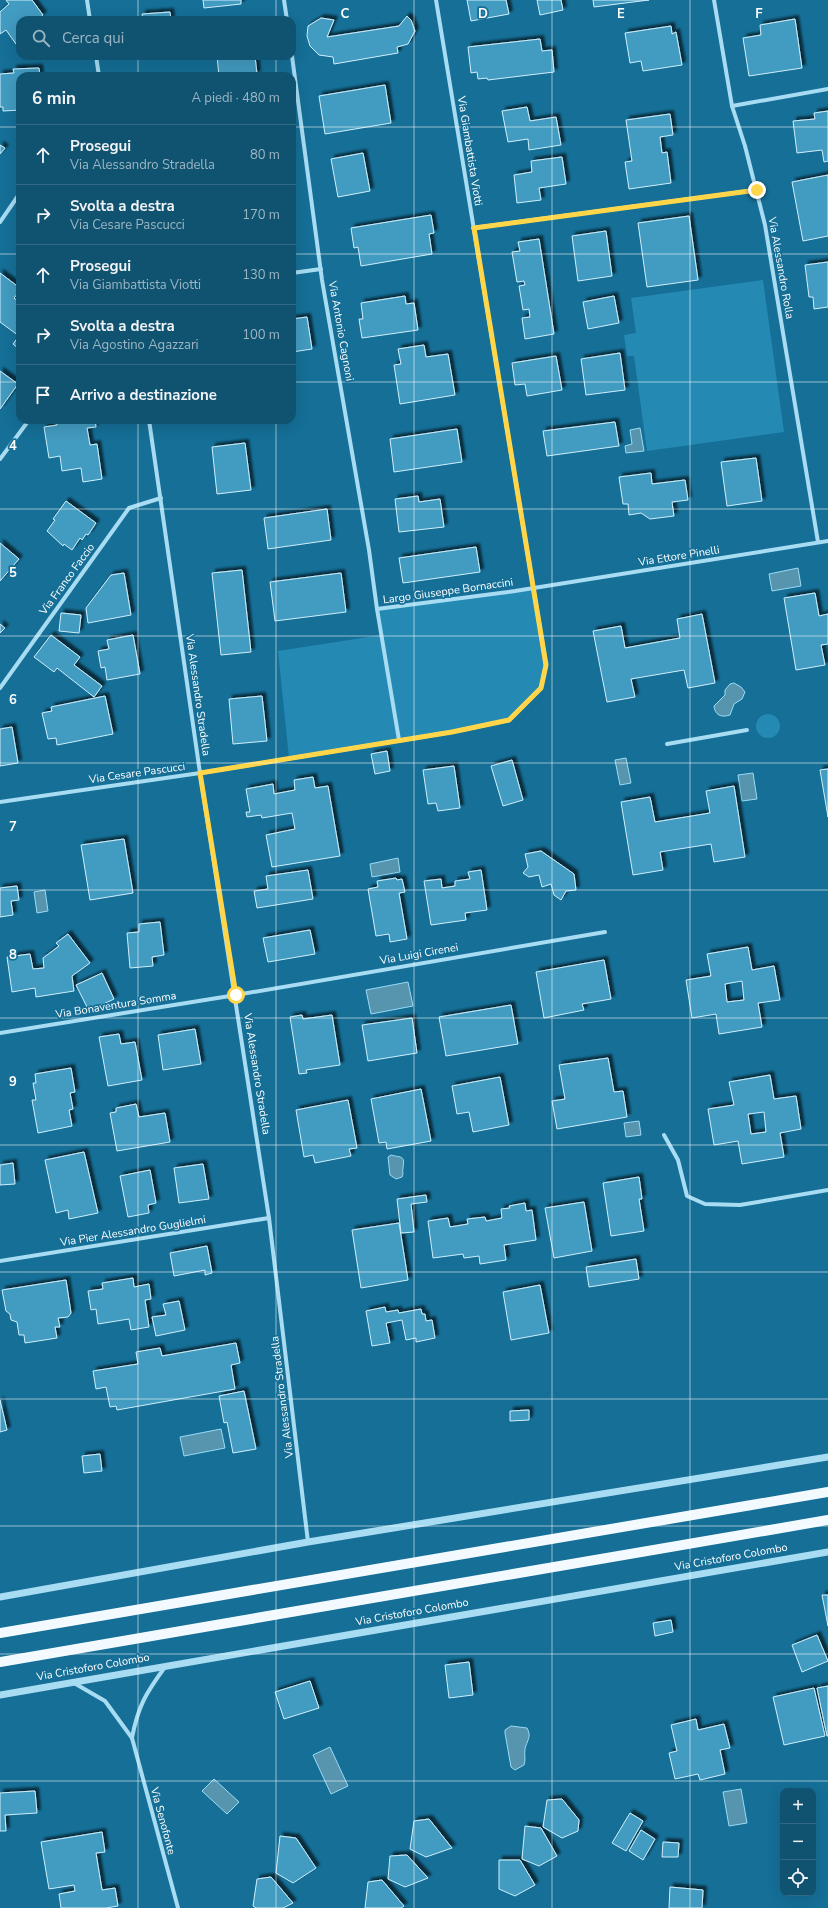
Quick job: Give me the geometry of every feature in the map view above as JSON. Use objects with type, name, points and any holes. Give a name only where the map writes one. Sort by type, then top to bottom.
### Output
[{"type":"main road","points":[[0,1633],[828,1492]]},
{"type":"main road","name":"Via Cristoforo Colombo","points":[[0,1662],[828,1520]]},
{"type":"street","points":[[87,0],[89,16]]},
{"type":"street","points":[[284,0],[286,16]]},
{"type":"street","name":"Via Giambattista Viotti","points":[[436,0],[534,588]]},
{"type":"street","name":"Via Alessandro Rolla","points":[[714,0],[732,106],[757,190],[765,226],[818,542]]},
{"type":"street","points":[[97,60],[98,72]]},
{"type":"street","name":"Via Antonio Cagnoni","points":[[293,60],[294,72]]},
{"type":"street","name":"Via Antonio Cagnoni","points":[[296,85],[321,269],[369,550],[376,609]]},
{"type":"street","points":[[732,106],[828,89]]},
{"type":"street","points":[[474,228],[757,190]]},
{"type":"street","points":[[0,222],[16,199]]},
{"type":"street","points":[[296,272],[321,269]]},
{"type":"street","points":[[0,459],[26,424]]},
{"type":"street","name":"Via Alessandro Stradella","points":[[150,424],[200,773],[236,995],[269,1218],[308,1542]]},
{"type":"street","name":"Via Franco Faccio","points":[[0,688],[129,508],[161,498]]},
{"type":"street","name":"Via Ettore Pinelli","points":[[534,588],[828,541]]},
{"type":"street","name":"Largo Giuseppe Bornaccini","points":[[398,740],[376,609],[534,588]]},
{"type":"street","name":"Via Cesare Pascucci","points":[[0,802],[200,773],[509,720],[541,688],[546,665],[534,588]]},
{"type":"street","points":[[667,744],[747,730]]},
{"type":"street","name":"Via Luigi Cirenei","points":[[236,995],[605,932]]},
{"type":"street","name":"Via Bonaventura Somma","points":[[0,1033],[236,995]]},
{"type":"street","points":[[664,1135],[678,1160],[687,1196],[705,1204],[740,1205],[828,1190]]},
{"type":"street","name":"Via Pier Alessandro Guglielmi","points":[[0,1261],[269,1218]]},
{"type":"street","points":[[0,1597],[308,1542],[828,1457]]},
{"type":"street","name":"Via Cristoforo Colombo","points":[[0,1695],[828,1552]]},
{"type":"street","points":[[132,1738],[135,1719],[145,1694],[165,1666]]},
{"type":"street","points":[[74,1682],[105,1701],[132,1738]]},
{"type":"street","name":"Via Senofonte","points":[[132,1738],[178,1908]]},
{"type":"shaded area","points":[[763,280],[784,432],[647,451],[634,356],[627,356],[624,335],[636,333],[631,298]]},
{"type":"shaded area","points":[[640,428],[644,451],[626,453],[625,446],[632,444],[630,430]]},
{"type":"shaded area","points":[[798,568],[801,586],[772,591],[769,574]]},
{"type":"shaded area","points":[[534,588],[546,665],[541,688],[509,720],[289,758],[278,651],[381,635],[377,609]]},
{"type":"shaded area","points":[[734,683],[741,687],[745,692],[742,699],[734,704],[730,715],[721,716],[717,714],[714,706],[725,695],[725,690],[730,684]]},
{"type":"shaded area","points":[[768,714],[776,718],[780,726],[776,734],[768,738],[760,734],[756,726],[760,718]]},
{"type":"shaded area","points":[[626,758],[631,783],[620,785],[615,760]]},
{"type":"shaded area","points":[[753,773],[757,799],[742,801],[738,775]]},
{"type":"shaded area","points":[[398,858],[400,872],[372,877],[370,864]]},
{"type":"shaded area","points":[[45,890],[48,911],[37,913],[34,892]]},
{"type":"shaded area","points":[[408,982],[413,1006],[371,1014],[366,990]]},
{"type":"shaded area","points":[[639,1121],[641,1135],[626,1137],[624,1123]]},
{"type":"shaded area","points":[[391,1155],[400,1157],[404,1161],[402,1177],[396,1179],[390,1175],[388,1157]]},
{"type":"shaded area","points":[[221,1429],[225,1448],[184,1456],[180,1437]]},
{"type":"shaded area","points":[[511,1726],[527,1728],[529,1734],[525,1749],[524,1765],[515,1770],[511,1767],[505,1733],[505,1730]]},
{"type":"shaded area","points":[[330,1747],[348,1786],[331,1794],[313,1755]]},
{"type":"shaded area","points":[[214,1779],[239,1802],[227,1814],[202,1791]]},
{"type":"shaded area","points":[[741,1789],[747,1823],[729,1826],[723,1792]]},
{"type":"building","points":[[6,0],[32,0],[43,15],[16,16],[16,44],[6,30],[0,34],[0,12],[9,4]]},
{"type":"building","points":[[203,0],[241,0],[241,4],[204,8]]},
{"type":"building","points":[[467,0],[506,0],[509,14],[471,21]]},
{"type":"building","points":[[537,0],[561,0],[563,10],[540,15]]},
{"type":"building","points":[[593,0],[649,0],[594,7]]},
{"type":"building","points":[[170,12],[170,16],[142,16],[142,14]]},
{"type":"building","points":[[407,16],[411,20],[415,31],[408,44],[397,47],[398,53],[334,64],[333,57],[319,55],[310,46],[307,36],[308,26],[321,18],[334,20],[327,37],[399,26]]},
{"type":"building","points":[[795,19],[802,68],[749,76],[743,38],[761,35],[760,25]]},
{"type":"building","points":[[671,26],[672,34],[676,32],[682,65],[643,71],[641,61],[630,63],[625,33]]},
{"type":"building","points":[[540,39],[542,51],[552,50],[554,72],[488,80],[487,78],[478,79],[477,72],[471,73],[468,47]]},
{"type":"building","points":[[217,60],[255,60],[257,72],[219,72]]},
{"type":"building","points":[[39,68],[40,72],[16,72],[16,110],[3,111],[3,107],[0,107],[0,74],[14,73],[13,69]]},
{"type":"building","points":[[385,85],[391,123],[325,134],[319,96]]},
{"type":"building","points":[[527,107],[530,121],[556,117],[561,145],[529,150],[528,139],[508,142],[502,111]]},
{"type":"building","points":[[828,111],[828,161],[824,162],[822,150],[797,153],[793,121],[815,119],[814,113]]},
{"type":"building","points":[[670,114],[673,135],[660,137],[662,153],[667,152],[671,183],[629,189],[625,162],[632,161],[626,120]]},
{"type":"building","points":[[0,145],[5,148],[0,154]]},
{"type":"building","points":[[363,153],[370,191],[338,197],[331,159]]},
{"type":"building","points":[[562,157],[566,184],[539,188],[541,200],[517,203],[514,175],[532,172],[531,161]]},
{"type":"building","points":[[828,175],[828,236],[803,241],[792,182]]},
{"type":"building","points":[[431,215],[434,233],[429,234],[432,254],[361,266],[358,247],[354,248],[351,228]]},
{"type":"building","points":[[689,216],[698,280],[647,287],[638,223]]},
{"type":"building","points":[[606,231],[612,276],[578,281],[572,236]]},
{"type":"building","points":[[539,239],[554,334],[525,339],[522,318],[530,317],[529,309],[523,310],[519,286],[525,285],[524,281],[517,282],[512,252],[520,251],[518,242]]},
{"type":"building","points":[[828,262],[828,307],[814,309],[813,297],[809,297],[805,265]]},
{"type":"building","points":[[0,273],[16,285],[16,296],[14,298],[16,300],[16,334],[0,322]]},
{"type":"building","points":[[405,296],[406,304],[414,303],[418,330],[362,338],[359,319],[363,319],[361,303]]},
{"type":"building","points":[[614,296],[619,323],[588,329],[583,302]]},
{"type":"building","points":[[307,317],[312,349],[296,351],[296,318]]},
{"type":"building","points":[[424,345],[426,357],[448,354],[455,395],[400,404],[394,365],[401,364],[398,349]]},
{"type":"building","points":[[620,353],[625,390],[586,395],[581,359]]},
{"type":"building","points":[[556,356],[562,390],[527,396],[525,384],[515,385],[512,363]]},
{"type":"building","points":[[0,371],[16,383],[16,387],[0,409]]},
{"type":"building","points":[[615,422],[619,446],[547,456],[543,431]]},
{"type":"building","points":[[96,424],[96,427],[87,428],[90,445],[97,444],[102,479],[83,482],[81,468],[62,471],[60,456],[49,458],[44,427],[57,425]]},
{"type":"building","points":[[457,429],[462,462],[394,472],[390,439]]},
{"type":"building","points":[[245,443],[251,490],[217,494],[212,447]]},
{"type":"building","points":[[756,458],[762,501],[727,506],[721,462]]},
{"type":"building","points":[[651,473],[652,484],[685,480],[688,500],[672,502],[674,516],[650,519],[641,513],[629,515],[628,504],[623,504],[619,477]]},
{"type":"building","points":[[418,496],[419,502],[440,499],[444,527],[399,532],[395,499]]},
{"type":"building","points":[[66,501],[96,523],[88,535],[86,534],[82,540],[80,538],[72,550],[64,544],[63,546],[47,531],[55,520],[53,519]]},
{"type":"building","points":[[327,509],[331,540],[268,549],[264,518]]},
{"type":"building","points":[[0,543],[19,559],[0,581]]},
{"type":"building","points":[[476,547],[480,572],[403,583],[399,558]]},
{"type":"building","points":[[242,570],[251,652],[221,655],[212,573]]},
{"type":"building","points":[[124,573],[131,615],[88,623],[86,608],[111,575]]},
{"type":"building","points":[[341,573],[346,612],[275,621],[270,582]]},
{"type":"building","points":[[815,593],[819,616],[828,614],[828,644],[821,645],[825,665],[796,670],[784,598]]},
{"type":"building","points":[[61,613],[81,615],[79,633],[59,631]]},
{"type":"building","points":[[702,614],[715,683],[688,688],[684,670],[631,679],[635,697],[607,702],[593,631],[621,626],[625,648],[680,638],[677,619]]},
{"type":"building","points":[[0,624],[5,628],[0,633]]},
{"type":"building","points":[[51,635],[80,657],[74,665],[102,686],[94,697],[57,668],[54,672],[34,657]]},
{"type":"building","points":[[133,635],[140,674],[107,680],[105,667],[101,668],[98,651],[109,649],[107,640]]},
{"type":"building","points":[[105,696],[113,734],[57,745],[56,738],[48,739],[42,713],[52,711],[51,707]]},
{"type":"building","points":[[262,696],[267,741],[233,744],[229,699]]},
{"type":"building","points":[[12,727],[18,763],[0,766],[0,729]]},
{"type":"building","points":[[387,751],[390,771],[375,774],[371,754]]},
{"type":"building","points":[[512,760],[523,800],[503,806],[491,766]]},
{"type":"building","points":[[454,766],[460,808],[438,811],[436,803],[428,804],[423,770]]},
{"type":"building","points":[[828,769],[828,817],[820,770]]},
{"type":"building","points":[[313,777],[315,788],[328,786],[340,856],[272,867],[266,835],[295,829],[292,813],[262,818],[261,815],[247,817],[246,812],[250,812],[246,789],[273,784],[274,794],[295,790],[294,780]]},
{"type":"building","points":[[734,786],[745,857],[714,862],[711,844],[660,852],[663,870],[633,875],[621,802],[650,797],[655,822],[710,813],[706,791]]},
{"type":"building","points":[[124,839],[133,893],[90,900],[81,845]]},
{"type":"building","points":[[541,851],[574,874],[576,890],[566,891],[561,900],[554,895],[551,884],[542,887],[539,875],[529,877],[523,873],[528,867],[525,854]]},
{"type":"building","points":[[308,870],[313,899],[257,908],[254,891],[268,889],[266,876]]},
{"type":"building","points":[[481,870],[487,910],[465,913],[466,920],[431,925],[424,881],[441,879],[442,888],[455,886],[455,881],[470,879],[468,872]]},
{"type":"building","points":[[396,878],[397,880],[402,879],[405,892],[399,893],[407,939],[390,942],[389,934],[376,936],[368,889],[378,887],[377,881]]},
{"type":"building","points":[[17,886],[19,900],[11,901],[13,915],[0,917],[0,888]]},
{"type":"building","points":[[160,922],[164,955],[152,957],[153,966],[130,968],[127,933],[139,932],[139,924]]},
{"type":"building","points":[[310,930],[315,954],[268,962],[263,938]]},
{"type":"building","points":[[68,934],[90,963],[72,976],[74,991],[36,997],[35,988],[12,992],[7,957],[30,954],[33,969],[44,968],[43,958],[59,946],[56,943]]},
{"type":"building","points":[[748,947],[752,970],[774,966],[780,1000],[758,1003],[762,1027],[719,1034],[716,1014],[692,1018],[686,980],[711,976],[707,954]],"holes":[[[742,981],[744,1000],[727,1002],[725,984]]]},
{"type":"building","points":[[604,960],[611,999],[582,1004],[584,1010],[544,1018],[536,972]]},
{"type":"building","points":[[102,973],[114,999],[89,1011],[76,985]]},
{"type":"building","points":[[511,1005],[518,1044],[446,1056],[439,1017]]},
{"type":"building","points":[[302,1015],[303,1019],[332,1015],[340,1065],[306,1070],[307,1073],[299,1074],[290,1017]]},
{"type":"building","points":[[412,1018],[417,1053],[368,1061],[362,1025]]},
{"type":"building","points":[[195,1029],[201,1064],[163,1070],[158,1035]]},
{"type":"building","points":[[119,1034],[121,1044],[135,1042],[142,1080],[108,1086],[99,1037]]},
{"type":"building","points":[[608,1058],[614,1092],[623,1091],[627,1117],[557,1129],[552,1101],[565,1099],[559,1065]]},
{"type":"building","points":[[71,1068],[75,1092],[70,1093],[73,1109],[69,1110],[72,1126],[38,1133],[32,1100],[36,1100],[33,1083],[36,1083],[35,1074]]},
{"type":"building","points":[[770,1075],[774,1099],[796,1096],[801,1129],[780,1133],[784,1157],[742,1164],[738,1141],[714,1145],[708,1109],[734,1105],[729,1082]],"holes":[[[764,1112],[766,1132],[751,1134],[748,1114]]]},
{"type":"building","points":[[500,1077],[509,1125],[473,1132],[469,1112],[457,1114],[452,1086]]},
{"type":"building","points":[[421,1089],[431,1141],[387,1149],[386,1142],[379,1143],[371,1099]]},
{"type":"building","points":[[348,1100],[357,1148],[349,1149],[351,1156],[315,1163],[313,1155],[304,1157],[296,1110]]},
{"type":"building","points":[[136,1104],[139,1117],[165,1113],[170,1142],[117,1151],[110,1113],[116,1112],[116,1108]]},
{"type":"building","points":[[84,1152],[98,1213],[69,1219],[68,1210],[56,1213],[45,1160]]},
{"type":"building","points":[[13,1163],[15,1184],[0,1185],[0,1165]]},
{"type":"building","points":[[203,1164],[209,1199],[179,1203],[174,1168]]},
{"type":"building","points":[[150,1170],[156,1203],[148,1205],[149,1213],[128,1217],[120,1176]]},
{"type":"building","points":[[639,1177],[642,1199],[639,1199],[644,1231],[611,1236],[603,1183]]},
{"type":"building","points":[[426,1195],[427,1202],[411,1204],[414,1232],[401,1233],[397,1199]]},
{"type":"building","points":[[584,1202],[592,1251],[554,1258],[545,1208]]},
{"type":"building","points":[[525,1203],[526,1211],[532,1210],[536,1240],[504,1245],[506,1260],[480,1264],[479,1256],[464,1258],[463,1254],[433,1258],[428,1221],[448,1218],[450,1227],[468,1224],[467,1219],[485,1217],[486,1221],[502,1218],[501,1209],[510,1208],[509,1206]]},
{"type":"building","points":[[399,1223],[408,1280],[361,1288],[352,1230]]},
{"type":"building","points":[[207,1246],[212,1273],[205,1275],[205,1270],[174,1276],[170,1253]]},
{"type":"building","points":[[636,1259],[639,1279],[589,1287],[586,1267]]},
{"type":"building","points":[[133,1278],[134,1287],[149,1284],[151,1299],[145,1300],[149,1327],[131,1330],[129,1319],[98,1324],[96,1309],[91,1310],[88,1291],[103,1289],[102,1283]]},
{"type":"building","points":[[66,1280],[71,1313],[68,1317],[58,1318],[60,1327],[55,1327],[57,1338],[25,1343],[24,1335],[19,1335],[17,1322],[11,1320],[10,1314],[6,1311],[2,1290]]},
{"type":"building","points":[[540,1285],[549,1333],[511,1340],[503,1292]]},
{"type":"building","points":[[179,1301],[185,1330],[156,1336],[152,1317],[166,1315],[163,1304]]},
{"type":"building","points":[[385,1307],[386,1312],[398,1310],[399,1313],[421,1309],[422,1314],[425,1314],[426,1321],[432,1320],[435,1338],[416,1342],[416,1338],[406,1340],[402,1320],[386,1323],[390,1343],[372,1346],[366,1311]]},
{"type":"building","points":[[236,1343],[240,1363],[231,1365],[235,1389],[117,1410],[116,1406],[110,1407],[106,1387],[96,1389],[93,1371],[138,1364],[136,1352],[160,1348],[162,1356]]},
{"type":"building","points":[[244,1391],[256,1449],[233,1453],[227,1422],[224,1423],[219,1396]]},
{"type":"building","points":[[0,1400],[7,1430],[0,1432]]},
{"type":"building","points":[[529,1410],[529,1420],[510,1421],[510,1411]]},
{"type":"building","points":[[100,1454],[102,1471],[84,1473],[82,1456]]},
{"type":"building","points":[[822,1595],[828,1595],[828,1626]]},
{"type":"building","points":[[671,1620],[673,1632],[655,1636],[653,1623]]},
{"type":"building","points":[[817,1635],[828,1661],[802,1672],[792,1645]]},
{"type":"building","points":[[469,1662],[473,1695],[449,1698],[445,1665]]},
{"type":"building","points":[[310,1681],[319,1708],[284,1719],[275,1692]]},
{"type":"building","points":[[828,1686],[828,1736],[827,1736],[817,1688]]},
{"type":"building","points":[[814,1688],[825,1736],[784,1745],[773,1697]]},
{"type":"building","points":[[696,1719],[698,1730],[724,1724],[730,1748],[720,1750],[725,1774],[700,1780],[698,1774],[675,1779],[669,1753],[677,1751],[671,1725]]},
{"type":"building","points":[[35,1791],[37,1813],[5,1815],[6,1831],[0,1831],[0,1793]]},
{"type":"building","points":[[562,1799],[579,1820],[578,1831],[562,1838],[543,1827],[547,1800]]},
{"type":"building","points":[[630,1813],[643,1821],[626,1851],[612,1843]]},
{"type":"building","points":[[429,1819],[452,1848],[426,1857],[410,1849],[414,1821]]},
{"type":"building","points":[[525,1826],[541,1828],[557,1856],[539,1866],[522,1859]]},
{"type":"building","points":[[641,1830],[655,1839],[643,1860],[629,1851]]},
{"type":"building","points":[[102,1832],[105,1852],[96,1853],[102,1890],[115,1888],[118,1906],[106,1908],[61,1908],[59,1894],[75,1891],[74,1885],[49,1889],[41,1842]]},
{"type":"building","points":[[280,1836],[296,1838],[316,1868],[293,1883],[276,1873]]},
{"type":"building","points":[[663,1842],[679,1843],[678,1857],[662,1857]]},
{"type":"building","points":[[407,1855],[428,1878],[405,1887],[388,1879],[390,1856]]},
{"type":"building","points":[[499,1860],[520,1860],[535,1885],[515,1896],[499,1889]]},
{"type":"building","points":[[271,1877],[293,1903],[283,1908],[256,1908],[253,1906],[257,1879]]},
{"type":"building","points":[[382,1880],[404,1906],[401,1908],[365,1908],[368,1882]]},
{"type":"building","points":[[670,1887],[703,1890],[702,1908],[669,1908]]},
{"type":"route","points":[[236,995],[200,773],[452,732],[509,720],[541,688],[546,665],[474,228],[757,190]]}]
